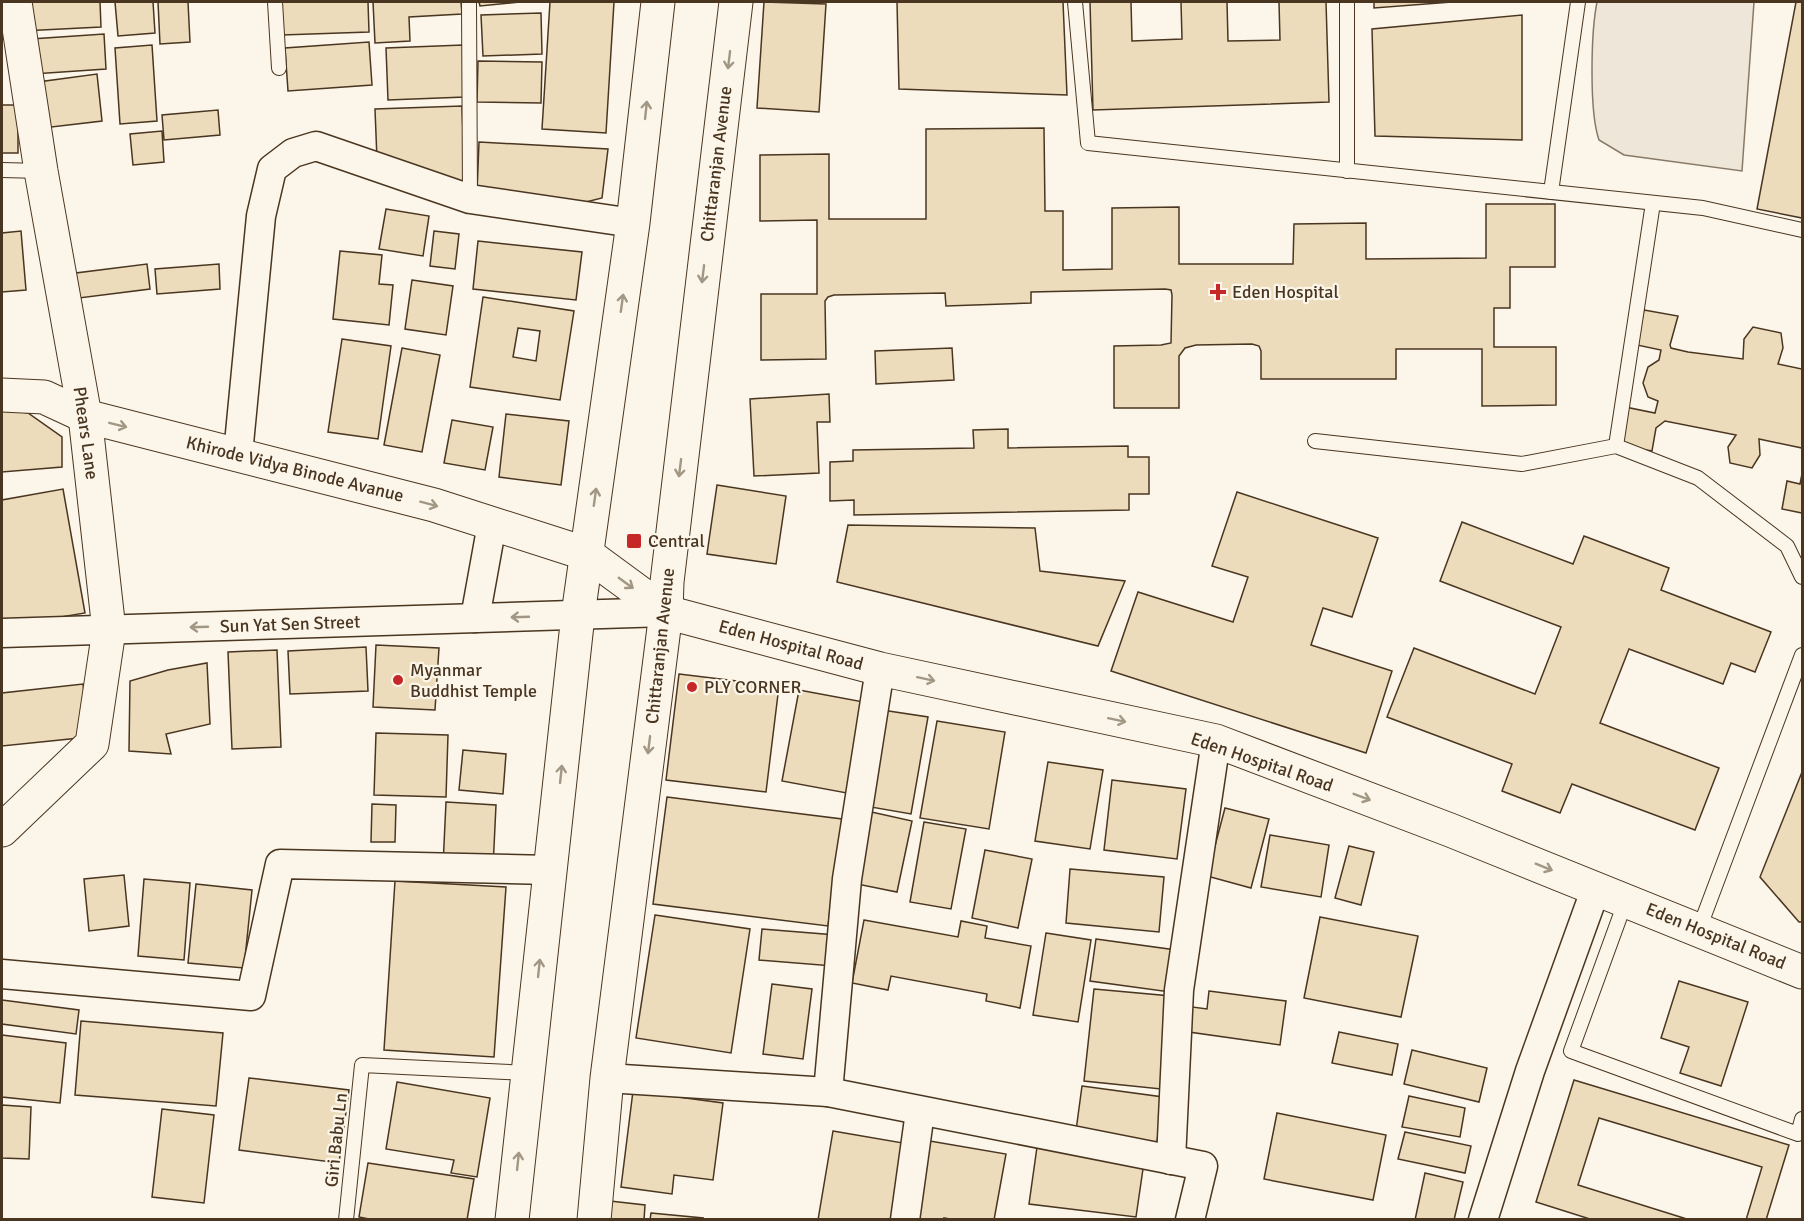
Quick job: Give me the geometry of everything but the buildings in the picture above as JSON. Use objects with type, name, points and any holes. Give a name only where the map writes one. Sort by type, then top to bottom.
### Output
[{"type":"street","name":"Phears Lane","points":[[2,830],[92,744],[109,630],[85,416],[41,171],[15,2]]},
{"type":"street","points":[[512,1220],[578,615],[633,223],[658,2]]},
{"type":"street","name":"Chittaranjan Avenue","points":[[594,1220],[607,1078],[666,612],[667,582],[736,2]]},
{"type":"street","points":[[238,454],[261,216],[272,169],[293,153],[316,146],[470,199],[633,223]]},
{"type":"street","name":"Khirode Vidya Binode Avanue","points":[[2,396],[44,397],[85,416],[434,505],[587,554],[666,612]]},
{"type":"street","points":[[475,618],[492,524]]},
{"type":"street","name":"Sun Yat Sen Street","points":[[2,633],[666,612]]},
{"type":"street","name":"Eden Hospital Road","points":[[666,612],[880,669],[1216,741],[1450,830],[1803,972]]},
{"type":"street","points":[[828,1092],[847,879],[880,669]]},
{"type":"street","points":[[1172,1160],[1179,990],[1216,741]]},
{"type":"street","points":[[2,974],[251,996],[280,864],[550,870]]},
{"type":"street","points":[[1483,1220],[1530,1071],[1596,888]]},
{"type":"street","points":[[607,1078],[828,1092],[920,1112],[1203,1166],[1190,1220]]},
{"type":"street","points":[[905,1220],[920,1112]]},
{"type":"lane","points":[[275,2],[279,68]]},
{"type":"lane","points":[[469,2],[470,199]]},
{"type":"lane","points":[[1075,2],[1088,143],[1703,208],[1803,230]]},
{"type":"lane","points":[[1347,2],[1347,171]]},
{"type":"lane","points":[[1551,192],[1578,2]]},
{"type":"lane","points":[[2,170],[41,171]]},
{"type":"lane","points":[[1616,446],[1653,203]]},
{"type":"lane","points":[[1315,441],[1522,464],[1616,446],[1698,478],[1787,546],[1803,577]]},
{"type":"lane","points":[[1699,929],[1803,654]]},
{"type":"lane","points":[[1626,900],[1571,1051],[1798,1134],[1803,1119]]},
{"type":"lane","name":"Giri Babu Ln","points":[[346,1220],[362,1065],[528,1073]]},
{"type":"shaded area","points":[[1597,2],[1754,2],[1742,171],[1624,155],[1599,140],[1594,110],[1592,71],[1593,32]]},
{"type":"place","name":"Eden Hospital","points":[[1218,292]]},
{"type":"place","name":"Central","points":[[634,541]]},
{"type":"place","name":"Myanmar Buddhist Temple","points":[[398,680]]},
{"type":"place","name":"PLY CORNER","points":[[692,687]]}]
